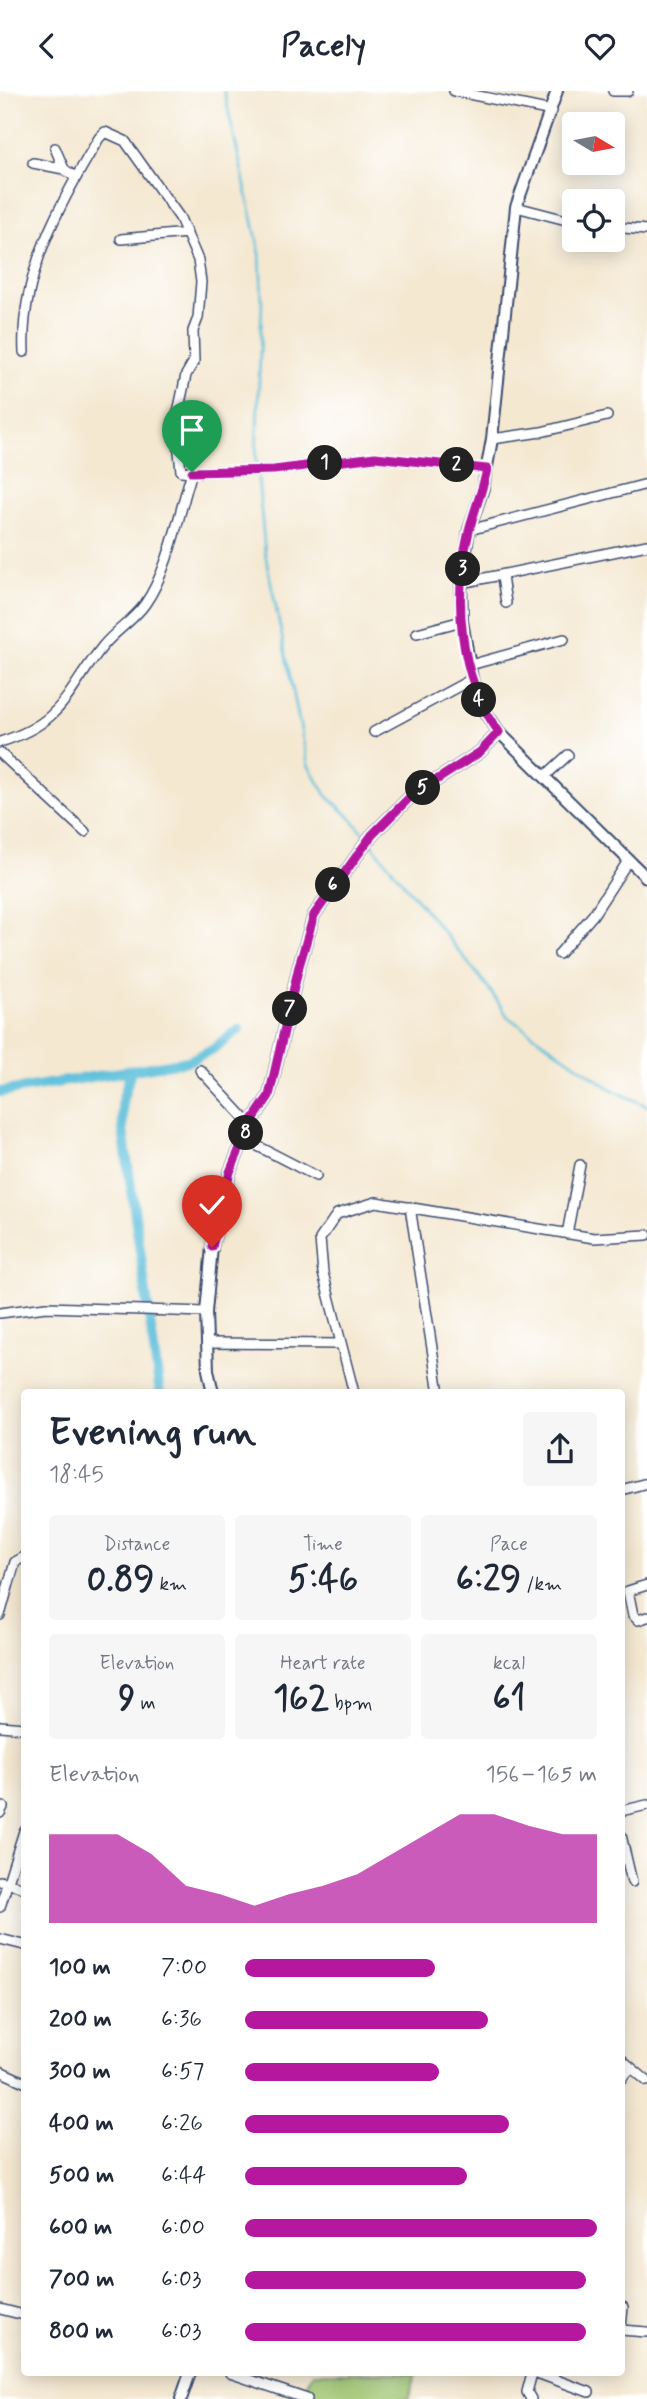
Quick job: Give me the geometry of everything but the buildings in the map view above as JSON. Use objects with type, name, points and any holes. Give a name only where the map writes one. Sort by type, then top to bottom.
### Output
[{"type":"street","points":[[454,91],[552,110]]},
{"type":"street","points":[[557,91],[516,207],[492,439],[487,469],[470,530],[461,583],[462,621],[472,679],[481,705],[499,732],[647,878]]},
{"type":"street","points":[[613,91],[628,91]]},
{"type":"street","points":[[24,352],[26,299],[46,237],[75,177],[105,132],[125,141],[180,218],[198,260],[201,282],[194,331],[194,361],[186,375],[176,422],[181,471],[274,470],[375,457],[487,469]]},
{"type":"street","points":[[55,148],[64,169]]},
{"type":"street","points":[[33,163],[64,169],[75,177]]},
{"type":"street","points":[[516,207],[562,219]]},
{"type":"street","points":[[625,228],[647,230]]},
{"type":"street","points":[[121,239],[187,233]]},
{"type":"street","points":[[492,439],[548,431],[607,415]]},
{"type":"street","points":[[0,742],[22,735],[61,708],[104,644],[131,622],[147,601],[159,575],[192,472]]},
{"type":"street","points":[[470,530],[525,514],[631,491],[647,484]]},
{"type":"street","points":[[461,583],[502,577],[647,545]]},
{"type":"street","points":[[502,577],[506,603]]},
{"type":"street","points":[[417,633],[462,621]]},
{"type":"street","points":[[470,665],[564,639]]},
{"type":"street","points":[[374,732],[472,679]]},
{"type":"street","points":[[213,1389],[206,1312],[212,1247],[230,1172],[250,1124],[269,1096],[299,966],[314,915],[361,848],[410,797],[480,752],[499,732]]},
{"type":"street","points":[[0,753],[85,832]]},
{"type":"street","points":[[544,777],[568,755]]},
{"type":"street","points":[[559,954],[593,915],[628,861]]},
{"type":"street","points":[[200,1070],[250,1124]]},
{"type":"street","points":[[244,1139],[316,1176]]},
{"type":"street","points":[[567,1234],[580,1165]]},
{"type":"street","points":[[353,1389],[323,1273],[320,1239],[337,1214],[354,1206],[376,1202],[594,1238],[647,1235]]},
{"type":"street","points":[[410,1207],[438,1389]]},
{"type":"street","points":[[0,1313],[46,1307],[206,1312]]},
{"type":"street","points":[[207,1343],[341,1344]]},
{"type":"street","points":[[625,1489],[647,1483]]},
{"type":"street","points":[[0,1615],[15,1562],[21,1559]]},
{"type":"street","points":[[647,1585],[628,1591],[633,1615],[638,1620],[647,1617]]},
{"type":"street","points":[[0,1726],[21,1728]]},
{"type":"street","points":[[625,1810],[647,1805]]},
{"type":"street","points":[[0,1907],[5,1882],[21,1839]]},
{"type":"street","points":[[625,1852],[632,1882]]},
{"type":"street","points":[[0,1940],[21,1944]]},
{"type":"street","points":[[625,2063],[647,2081]]},
{"type":"street","points":[[625,2074],[630,2067]]},
{"type":"street","points":[[0,2071],[21,2081]]},
{"type":"street","points":[[0,2309],[21,2314]]},
{"type":"street","points":[[625,2329],[647,2332]]},
{"type":"street","points":[[181,2399],[189,2376]]},
{"type":"street","points":[[239,2376],[307,2399]]},
{"type":"street","points":[[531,2399],[527,2392],[534,2376]]},
{"type":"street","points":[[544,2376],[589,2392]]},
{"type":"green space","points":[[311,2376],[416,2376],[408,2399],[305,2399],[302,2392]]},
{"type":"waterway","points":[[224,91],[260,253],[262,302],[256,457],[265,553],[308,765],[327,796],[352,819],[367,838]]},
{"type":"waterway","points":[[371,843],[487,986],[508,1017],[611,1089],[647,1106]]},
{"type":"waterway","points":[[0,1092],[188,1061],[213,1049],[239,1029]]},
{"type":"waterway","points":[[131,1071],[122,1102],[123,1130],[159,1389]]},
{"type":"route","points":[[192,472],[274,470],[375,457],[487,469],[464,557],[461,583],[462,621],[472,679],[481,705],[499,732],[480,752],[410,797],[361,848],[314,915],[299,966],[269,1096],[250,1124],[230,1172],[212,1247]]}]
